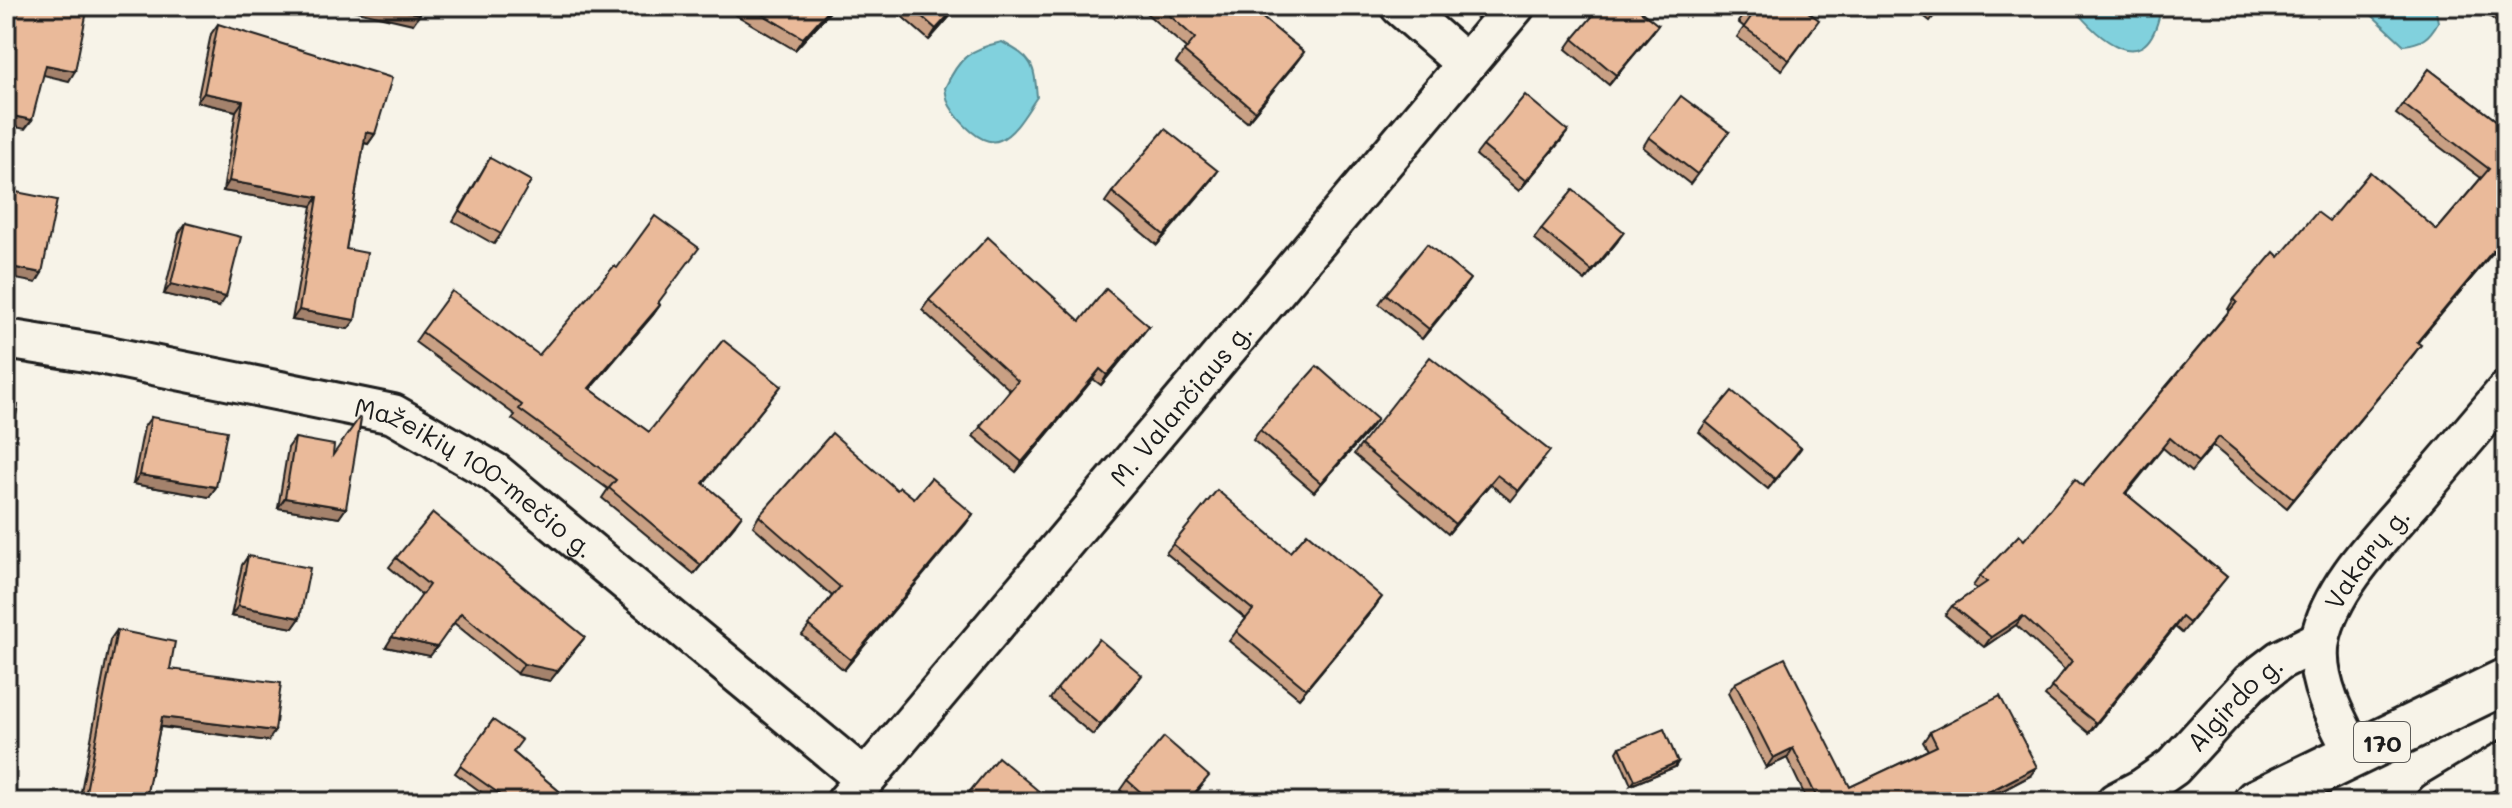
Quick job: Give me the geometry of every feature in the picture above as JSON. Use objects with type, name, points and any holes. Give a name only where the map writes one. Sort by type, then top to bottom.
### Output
[{"type":"main road","name":"170","points":[[2256,802],[2506,681]]},
{"type":"street","points":[[1400,6],[1466,64]]},
{"type":"street","name":"M. Valančiaus g.","points":[[855,791],[1515,6]]},
{"type":"street","name":"Mažeikių 100-mečio g.","points":[[6,339],[99,354],[393,414],[494,472],[855,791]]},
{"type":"street","name":"Vakarų g.","points":[[2355,755],[2339,726],[2323,682],[2320,640],[2332,605],[2356,569],[2506,391]]},
{"type":"street","name":"Algirdo g.","points":[[2116,802],[2173,767],[2250,683],[2280,660],[2320,640]]},
{"type":"street","points":[[2436,802],[2506,760]]},
{"type":"water","points":[[2072,6],[2153,6],[2159,17],[2152,36],[2142,46],[2131,50],[2106,40]]},
{"type":"water","points":[[2362,6],[2435,6],[2438,22],[2424,39],[2404,45]]},
{"type":"water","points":[[1002,42],[1030,63],[1037,97],[1011,132],[993,141],[978,136],[965,125],[950,106],[945,88],[966,56]]},
{"type":"building","points":[[6,6],[88,6],[75,71],[46,65],[32,120],[8,115],[6,123]]},
{"type":"building","points":[[384,6],[421,6],[420,14]]},
{"type":"building","points":[[748,6],[832,6],[803,38]]},
{"type":"building","points":[[910,6],[957,6],[936,29]]},
{"type":"building","points":[[1159,6],[1248,6],[1304,52],[1255,111],[1184,52],[1195,38]]},
{"type":"building","points":[[1601,6],[1634,6],[1658,25],[1616,75],[1573,39]]},
{"type":"building","points":[[1750,6],[1800,6],[1819,20],[1789,60],[1744,27],[1751,17],[1745,12]]},
{"type":"building","points":[[2495,6],[2506,6],[2506,14]]},
{"type":"building","points":[[218,24],[392,78],[375,134],[366,132],[346,249],[367,253],[355,320],[299,310],[318,197],[229,181],[243,101],[204,93]]},
{"type":"building","points":[[2429,69],[2506,128],[2506,235],[2417,342],[2421,345],[2294,499],[2219,437],[2198,462],[2170,438],[2125,493],[2227,577],[2189,623],[2182,617],[2096,723],[2051,687],[2072,661],[2023,616],[1991,637],[1952,606],[1987,582],[1980,576],[2019,535],[2024,540],[2075,479],[2083,486],[2237,302],[2234,299],[2274,252],[2279,257],[2317,212],[2329,221],[2370,172],[2437,230],[2489,169],[2403,104]]},
{"type":"building","points":[[1525,95],[1568,131],[1526,181],[1483,146]]},
{"type":"building","points":[[1681,96],[1729,132],[1697,174],[1649,137]]},
{"type":"building","points":[[1165,129],[1218,171],[1164,235],[1112,192]]},
{"type":"building","points":[[490,158],[531,181],[501,234],[460,211]]},
{"type":"building","points":[[6,190],[57,200],[42,273],[6,266]]},
{"type":"building","points":[[1573,190],[1624,232],[1592,271],[1541,229]]},
{"type":"building","points":[[655,216],[699,248],[658,303],[660,305],[589,388],[649,432],[723,340],[781,386],[703,483],[742,515],[701,565],[609,488],[616,480],[519,409],[522,405],[422,332],[452,291],[539,355],[614,266],[617,268]]},
{"type":"building","points":[[186,223],[241,237],[226,297],[171,284]]},
{"type":"building","points":[[988,237],[1080,321],[1106,289],[1149,326],[1107,375],[1100,369],[1022,462],[980,426],[1018,381],[929,300]]},
{"type":"building","points":[[1427,244],[1470,279],[1429,329],[1386,294]]},
{"type":"building","points":[[1430,357],[1550,451],[1518,491],[1497,475],[1455,524],[1361,445]]},
{"type":"building","points":[[1317,366],[1377,419],[1321,483],[1260,430]]},
{"type":"building","points":[[1732,391],[1801,448],[1775,479],[1706,422]]},
{"type":"building","points":[[6,403],[18,405],[6,469]]},
{"type":"building","points":[[151,417],[227,431],[216,487],[140,475]]},
{"type":"building","points":[[359,418],[346,508],[285,498],[295,438],[334,445],[333,455]]},
{"type":"building","points":[[832,433],[897,490],[900,487],[914,498],[931,478],[973,514],[851,660],[808,625],[840,587],[759,516]]},
{"type":"building","points":[[1217,490],[1290,552],[1307,533],[1382,597],[1306,689],[1236,631],[1253,610],[1173,544]]},
{"type":"building","points":[[433,513],[585,637],[557,671],[524,664],[461,613],[437,647],[392,637],[429,585],[396,558]]},
{"type":"building","points":[[248,556],[310,568],[300,618],[238,606]]},
{"type":"building","points":[[117,630],[175,642],[170,669],[281,683],[275,731],[162,717],[147,792],[193,802],[84,802]]},
{"type":"building","points":[[1099,639],[1142,675],[1100,725],[1057,689]]},
{"type":"building","points":[[1785,658],[1850,787],[1937,746],[1930,732],[2000,696],[2037,767],[1969,802],[1964,795],[1948,802],[1819,802],[1793,748],[1773,758],[1735,683]]},
{"type":"building","points":[[493,720],[522,740],[513,752],[572,802],[511,802],[460,766]]},
{"type":"building","points":[[1664,729],[1678,762],[1635,780],[1620,747]]},
{"type":"building","points":[[1164,737],[1209,776],[1187,802],[1152,802],[1127,780]]},
{"type":"building","points":[[998,757],[1041,793],[1033,802],[961,802]]},
{"type":"building","points":[[1557,793],[1561,802],[1537,802]]}]
